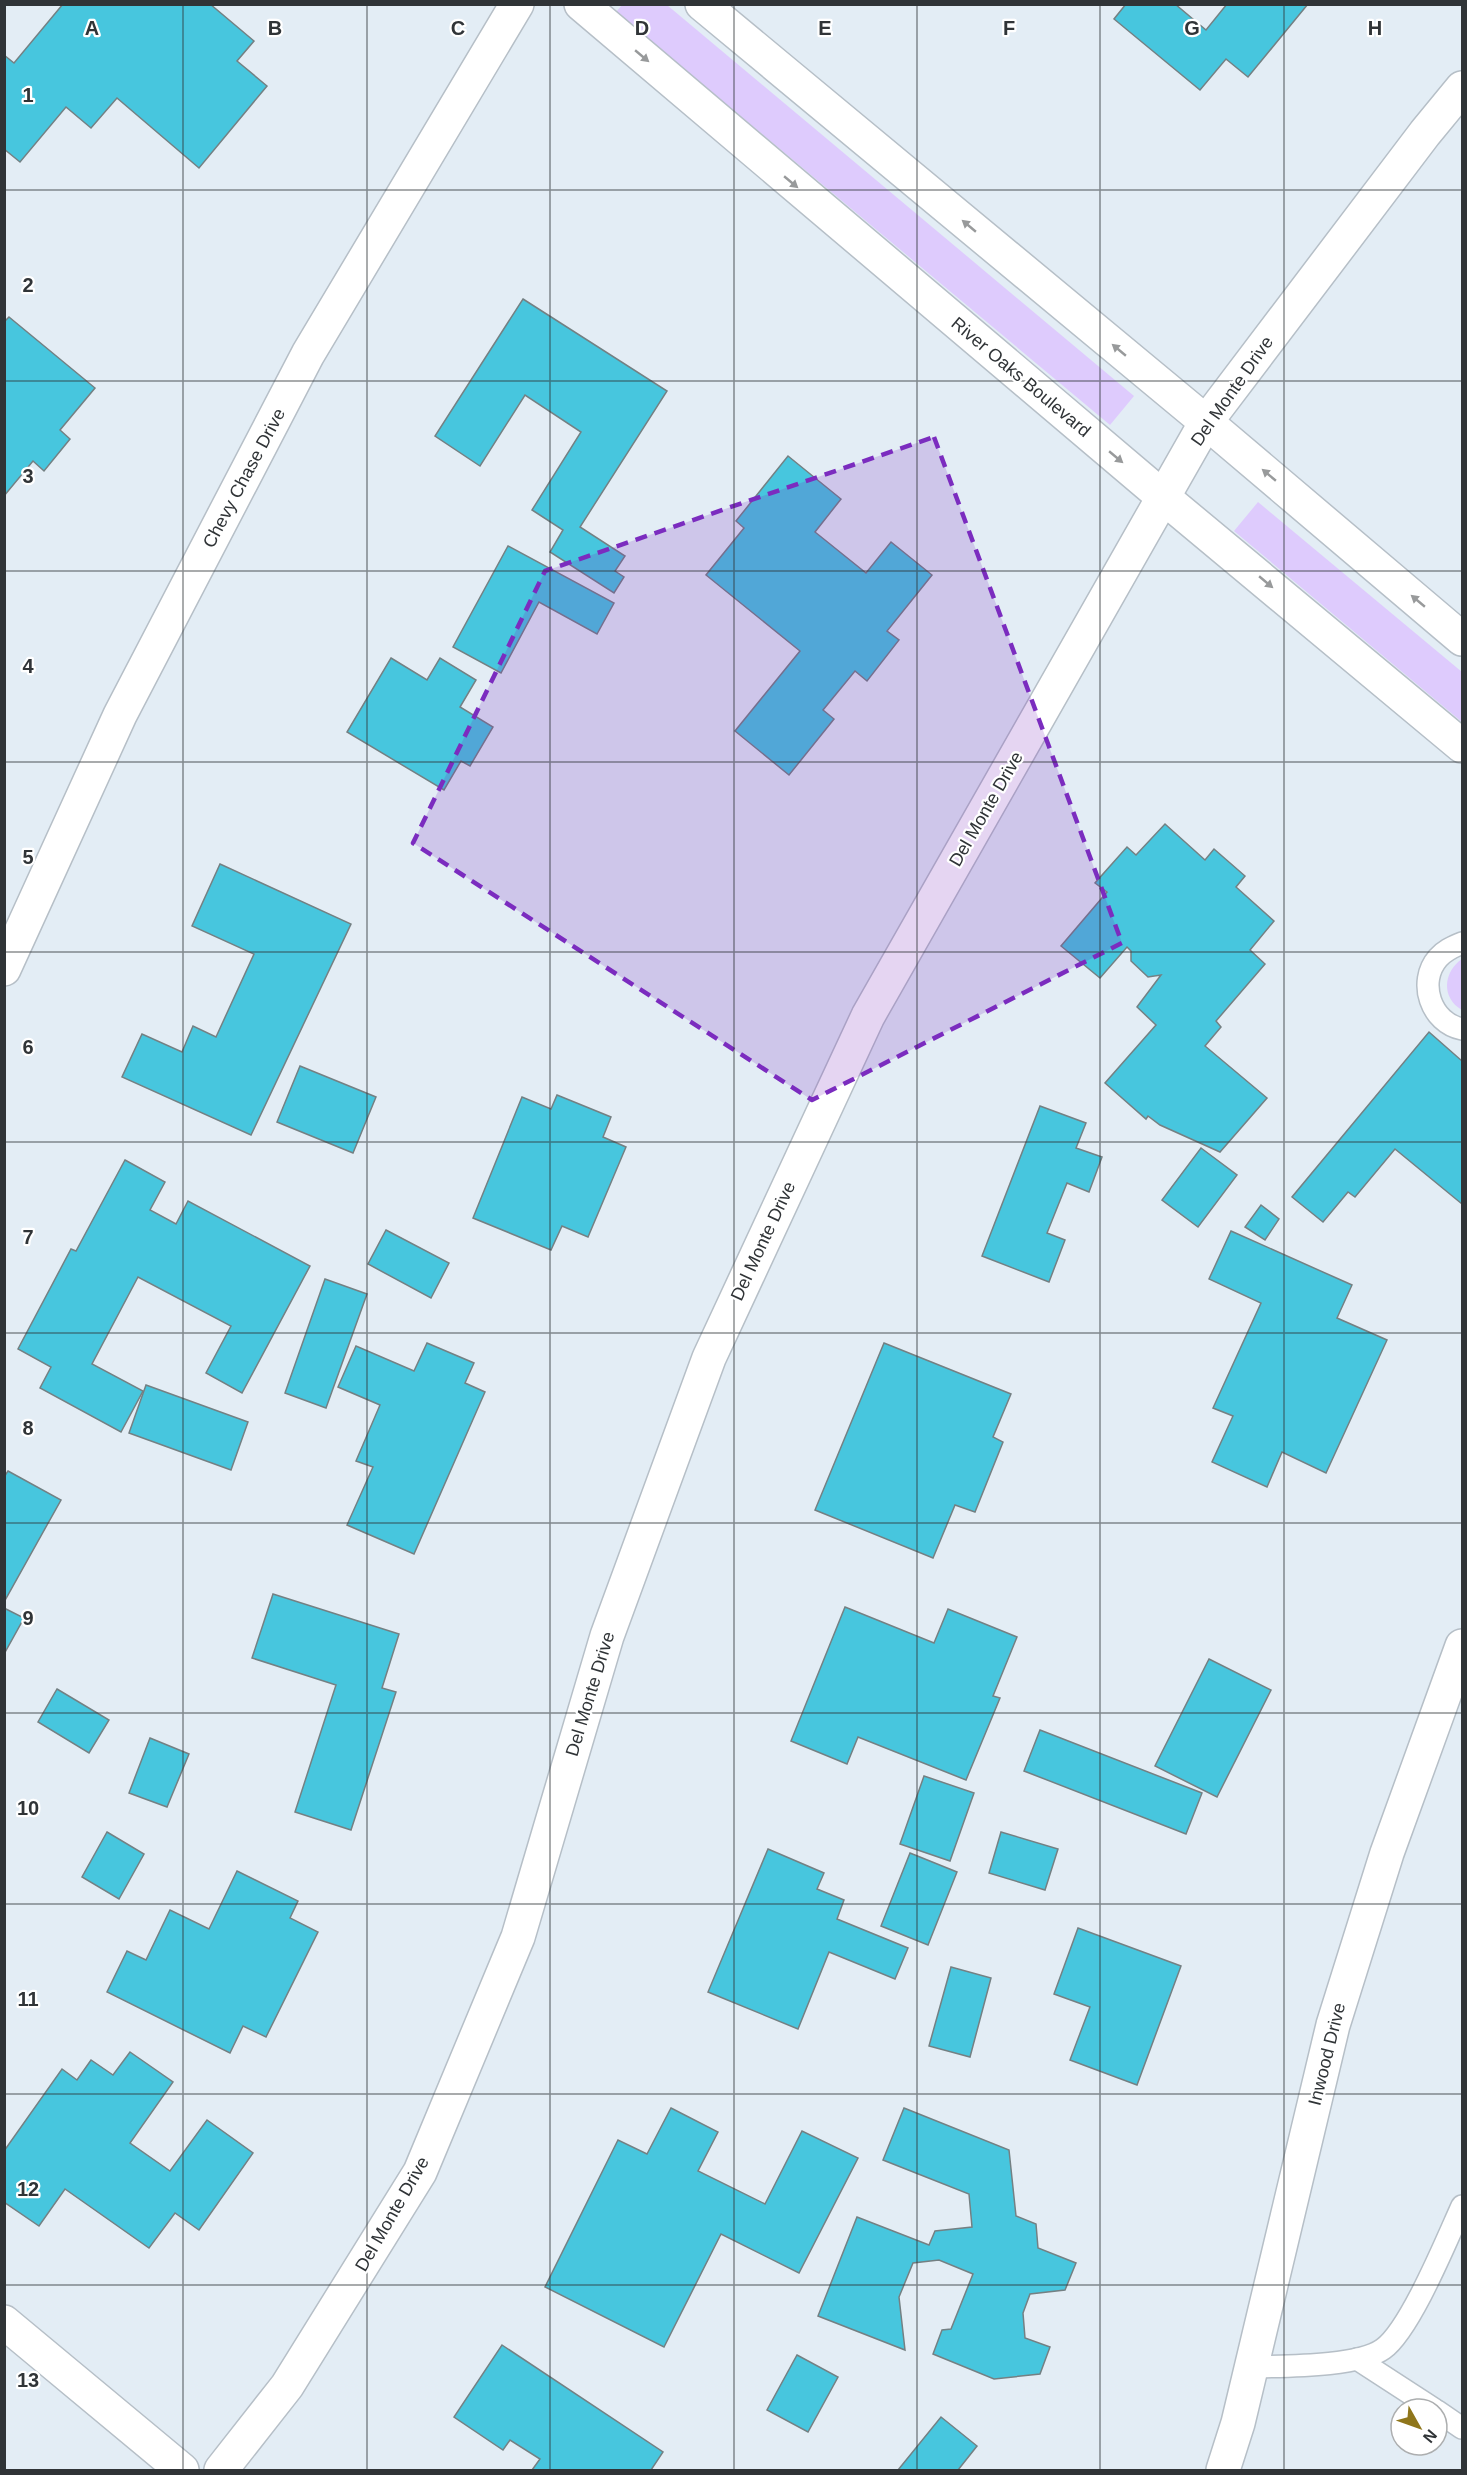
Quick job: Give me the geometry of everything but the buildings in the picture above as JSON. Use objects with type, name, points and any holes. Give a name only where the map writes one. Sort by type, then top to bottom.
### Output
[{"type":"street","name":"Chevy Chase Drive","points":[[4,969],[120,716],[308,354],[517,4]]},
{"type":"street","name":"River Oaks Boulevard","points":[[582,4],[1163,497],[1462,746]]},
{"type":"street","points":[[702,4],[1206,422],[1462,639]]},
{"type":"street","name":"Del Monte Drive","points":[[221,2470],[287,2386],[420,2172],[518,1937],[607,1636],[709,1358],[868,1016],[1206,422],[1425,133],[1462,88]]},
{"type":"street","name":"Inwood Drive","points":[[1223,2470],[1252,2367],[1333,2025],[1387,1853],[1462,1646]]},
{"type":"street","points":[[4,2322],[182,2470]]},
{"type":"lane","points":[[1462,943],[1449,949],[1438,958],[1431,970],[1428,985],[1429,999],[1436,1012],[1446,1022],[1462,1029]]},
{"type":"lane","points":[[1252,2367],[1357,2359],[1383,2349],[1401,2327],[1425,2286],[1462,2206]]},
{"type":"lane","points":[[1357,2359],[1416,2397]]},
{"type":"lane","points":[[1449,2419],[1462,2428]]},
{"type":"highlighted area","points":[[934,437],[1122,943],[812,1100],[413,843],[545,571]]},
{"type":"shaded area","points":[[622,5],[667,5],[1134,396],[1110,425],[616,12]]},
{"type":"shaded area","points":[[1258,502],[1462,672],[1462,722],[1234,531]]},
{"type":"shaded area","points":[[1462,959],[1462,1010],[1450,999],[1447,985],[1451,971]]}]
